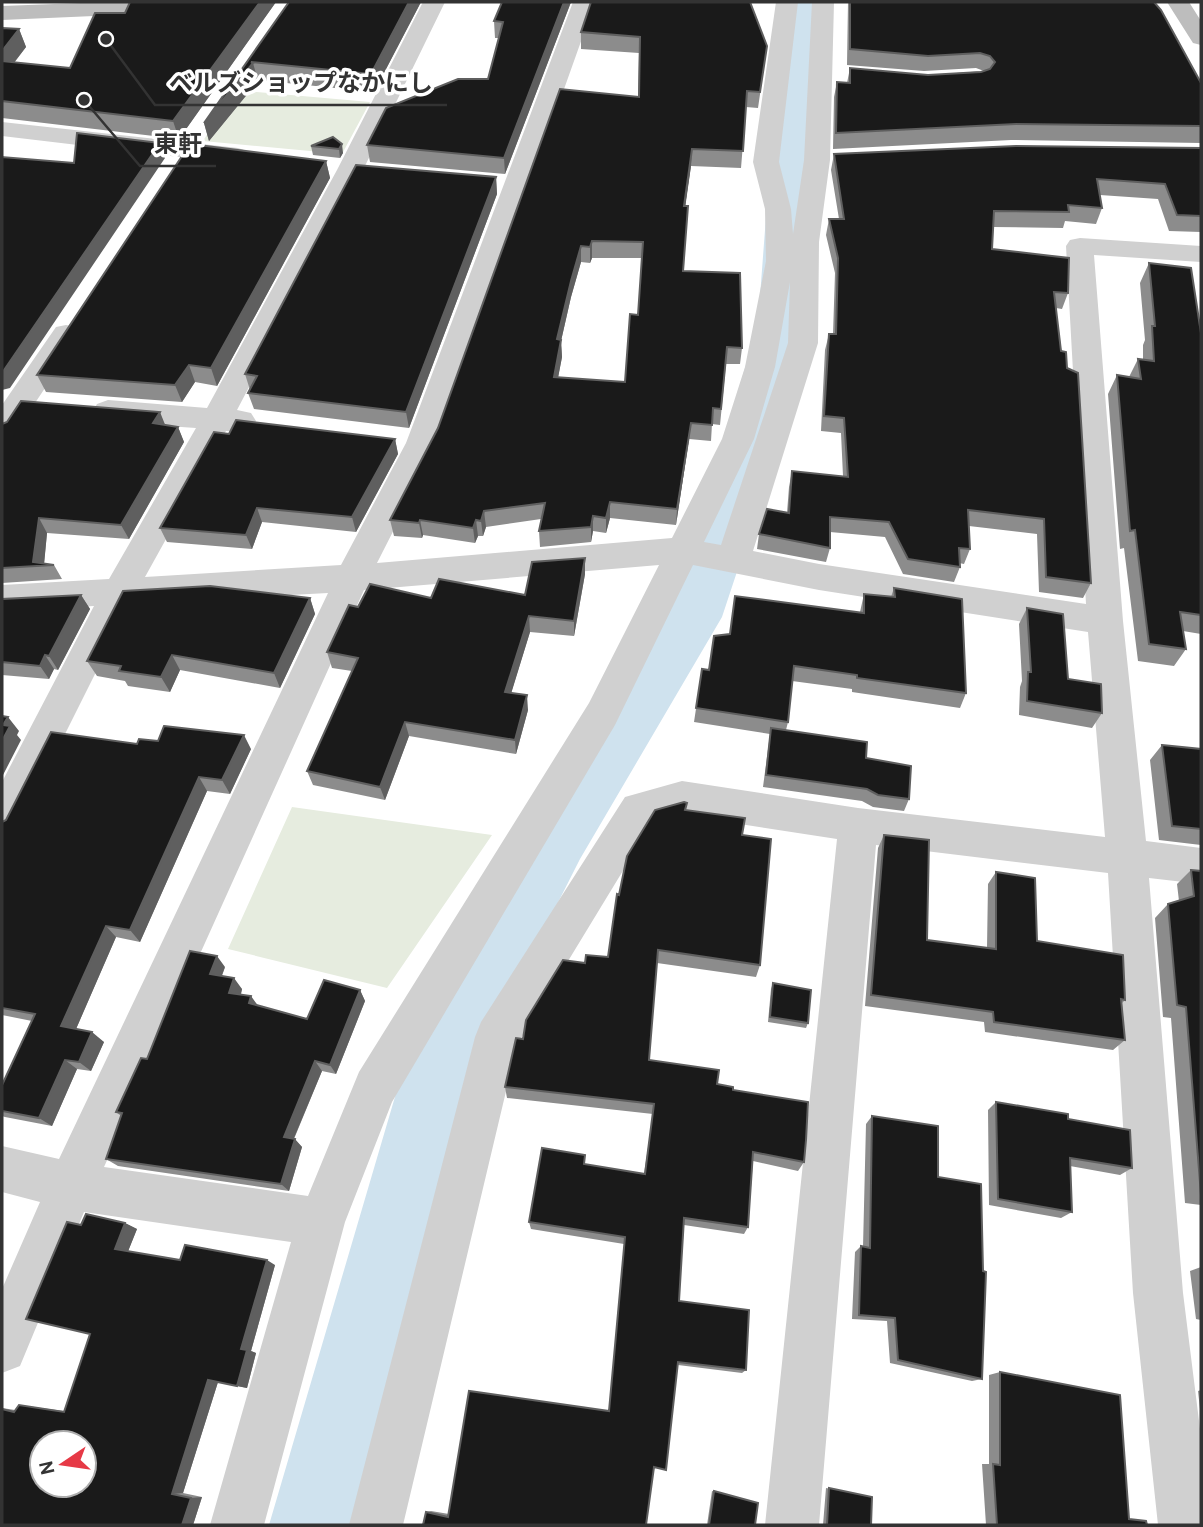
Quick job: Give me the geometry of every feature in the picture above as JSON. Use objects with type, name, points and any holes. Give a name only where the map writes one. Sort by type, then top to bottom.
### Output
[{"type":"street","points":[[2,13],[116,5],[255,2]]},
{"type":"street","points":[[2,820],[119,592],[217,418],[350,169],[434,2]]},
{"type":"street","points":[[2,1348],[71,1186],[352,578],[408,442],[505,185],[584,2]]},
{"type":"street","points":[[237,1525],[321,1223],[375,1088],[603,713],[738,439],[760,367],[780,261],[778,209],[766,162],[787,2]]},
{"type":"street","points":[[733,559],[803,342],[805,243],[831,160],[821,72],[823,2]]},
{"type":"street","points":[[1178,2],[1201,38]]},
{"type":"street","points":[[821,72],[846,74]]},
{"type":"street","points":[[3,131],[268,160]]},
{"type":"street","points":[[1185,1525],[1158,1293],[1126,856],[1105,621],[1080,246],[1201,254]]},
{"type":"street","points":[[17,410],[80,312]]},
{"type":"street","points":[[85,409],[217,418],[271,425]]},
{"type":"street","points":[[2,598],[352,578],[681,550],[819,577],[1105,621]]},
{"type":"street","points":[[376,1525],[497,1037],[639,809],[682,798],[858,825],[1201,866]]},
{"type":"street","points":[[792,1525],[858,825]]},
{"type":"street","points":[[2,1169],[71,1186],[321,1223]]},
{"type":"shaded area","points":[[235,90],[370,102],[342,154],[203,141]]},
{"type":"shaded area","points":[[292,807],[492,835],[387,988],[228,949]]},
{"type":"building","points":[[130,2],[260,2],[173,121],[2,101],[2,61],[70,68],[95,13],[125,13]]},
{"type":"building","points":[[289,2],[409,2],[371,74],[251,62],[253,63],[204,123]]},
{"type":"building","points":[[502,2],[564,2],[504,158],[367,145],[386,108],[458,79],[488,79],[503,22],[494,21]]},
{"type":"building","points":[[591,2],[750,2],[767,46],[760,92],[747,91],[743,151],[692,149],[684,206],[688,206],[683,271],[740,273],[742,348],[727,347],[721,409],[713,408],[712,425],[691,423],[677,509],[610,502],[606,518],[593,516],[591,527],[539,531],[545,503],[484,511],[481,521],[476,520],[473,528],[420,520],[419,523],[390,520],[438,428],[560,89],[639,97],[640,37],[581,32]],"holes":[[[592,241],[643,242],[638,315],[630,314],[625,382],[554,377],[561,340],[557,339],[581,246],[590,247]]]},
{"type":"building","points":[[850,2],[1154,2],[1201,83],[1201,126],[1016,124],[836,133],[837,82],[850,83],[850,68],[928,75],[981,72],[990,69],[995,62],[990,56],[980,53],[928,56],[850,49]]},
{"type":"building","points":[[2,28],[19,29],[2,51]]},
{"type":"building","points":[[77,133],[160,143],[2,373],[2,157],[74,163]]},
{"type":"building","points":[[333,137],[342,144],[339,149],[311,146]]},
{"type":"building","points":[[190,144],[326,161],[211,368],[189,365],[175,385],[37,375]]},
{"type":"building","points":[[1016,146],[1201,148],[1201,216],[1177,215],[1165,184],[1097,179],[1102,208],[1068,205],[1069,212],[994,211],[992,249],[1069,258],[1068,293],[1054,292],[1061,351],[1066,352],[1067,368],[1078,373],[1091,583],[1046,577],[1044,519],[968,510],[970,549],[959,548],[960,567],[908,559],[889,522],[830,517],[830,548],[759,534],[767,509],[789,513],[792,471],[848,477],[844,418],[824,416],[829,334],[836,334],[838,258],[829,219],[844,219],[834,154]]},
{"type":"building","points":[[356,165],[496,177],[406,412],[248,393],[257,376],[245,374]]},
{"type":"building","points":[[1149,263],[1191,268],[1201,333],[1201,615],[1180,612],[1186,649],[1149,644],[1135,530],[1130,531],[1117,375],[1141,379],[1138,359],[1154,361],[1152,326],[1155,326]]},
{"type":"building","points":[[21,401],[160,412],[153,423],[178,427],[121,525],[39,518],[33,562],[54,565],[2,568],[2,424],[7,422]]},
{"type":"building","points":[[236,420],[395,439],[352,517],[257,508],[246,535],[160,528],[214,432],[229,434]]},
{"type":"building","points":[[585,558],[574,621],[529,616],[505,692],[527,695],[515,740],[405,722],[380,787],[307,771],[358,658],[327,652],[349,605],[358,607],[370,584],[431,598],[439,579],[525,595],[532,562]]},
{"type":"building","points":[[210,586],[310,598],[274,673],[172,655],[161,677],[119,671],[121,666],[87,661],[123,591]]},
{"type":"building","points":[[894,588],[962,599],[966,693],[794,666],[788,722],[696,708],[702,669],[709,670],[714,636],[730,634],[735,596],[864,613],[864,594],[895,597]]},
{"type":"building","points":[[81,595],[49,656],[45,655],[40,666],[2,662],[2,599]]},
{"type":"building","points":[[1027,608],[1063,614],[1068,679],[1101,684],[1102,713],[1027,701],[1028,672],[1031,672]]},
{"type":"building","points":[[2,716],[8,717],[3,725],[10,726],[2,741]]},
{"type":"building","points":[[164,726],[244,735],[222,780],[199,777],[130,930],[106,926],[61,1026],[92,1032],[79,1062],[65,1060],[39,1118],[2,1111],[2,1085],[35,1014],[2,1008],[2,822],[6,820],[51,732],[137,744],[139,739],[158,741]]},
{"type":"building","points":[[771,728],[867,742],[866,758],[911,766],[909,799],[878,795],[867,789],[766,775]]},
{"type":"building","points":[[1162,745],[1201,749],[1201,829],[1172,826]]},
{"type":"building","points":[[687,803],[685,810],[745,818],[742,835],[771,839],[760,965],[658,950],[649,1060],[719,1070],[717,1084],[733,1087],[733,1090],[808,1102],[804,1162],[753,1152],[748,1227],[684,1218],[679,1301],[749,1310],[746,1370],[678,1362],[666,1470],[654,1467],[646,1525],[423,1525],[426,1512],[448,1517],[469,1391],[609,1411],[625,1237],[529,1222],[542,1148],[585,1155],[584,1164],[645,1174],[654,1104],[505,1087],[516,1038],[523,1039],[526,1020],[563,960],[585,963],[586,955],[608,957],[617,894],[619,895],[627,856],[655,810]]},
{"type":"building","points":[[884,835],[929,840],[927,940],[996,949],[996,872],[1035,878],[1037,941],[1123,955],[1125,1000],[1121,999],[1125,1040],[994,1022],[993,1012],[871,995]]},
{"type":"building","points":[[1191,870],[1201,871],[1201,1195],[1186,1007],[1177,1005],[1168,904],[1194,896]]},
{"type":"building","points":[[190,951],[217,956],[210,974],[234,978],[229,993],[251,996],[249,1003],[307,1019],[324,980],[360,990],[330,1065],[315,1061],[284,1137],[295,1139],[281,1184],[106,1159],[122,1113],[116,1112],[141,1058],[147,1059]]},
{"type":"building","points":[[773,983],[811,990],[808,1023],[770,1017]]},
{"type":"building","points":[[996,1102],[1068,1114],[1068,1119],[1130,1130],[1132,1168],[1070,1158],[1072,1212],[998,1199]]},
{"type":"building","points":[[872,1116],[938,1126],[938,1177],[981,1184],[983,1271],[986,1272],[982,1379],[898,1360],[895,1318],[859,1315],[861,1246],[870,1248]]},
{"type":"building","points":[[86,1214],[125,1223],[115,1249],[180,1260],[185,1245],[267,1260],[241,1349],[247,1350],[237,1386],[208,1380],[172,1494],[191,1498],[182,1525],[2,1525],[2,1409],[14,1412],[19,1405],[64,1412],[90,1334],[26,1319],[67,1222],[81,1225]]},
{"type":"building","points":[[1000,1372],[1120,1395],[1129,1519],[1146,1521],[1147,1525],[997,1525],[993,1464],[1000,1465]]},
{"type":"building","points":[[829,1488],[872,1497],[871,1525],[827,1525]]},
{"type":"building","points":[[714,1491],[758,1503],[755,1525],[709,1525]]},
{"type":"waterway","points":[[318,1525],[456,1022],[555,837],[691,617],[749,451],[784,323],[793,150],[808,40],[810,2]]},
{"type":"place","name":"ベルズショップなかにし","points":[[106,39]]},
{"type":"place","name":"東軒","points":[[84,100]]}]
